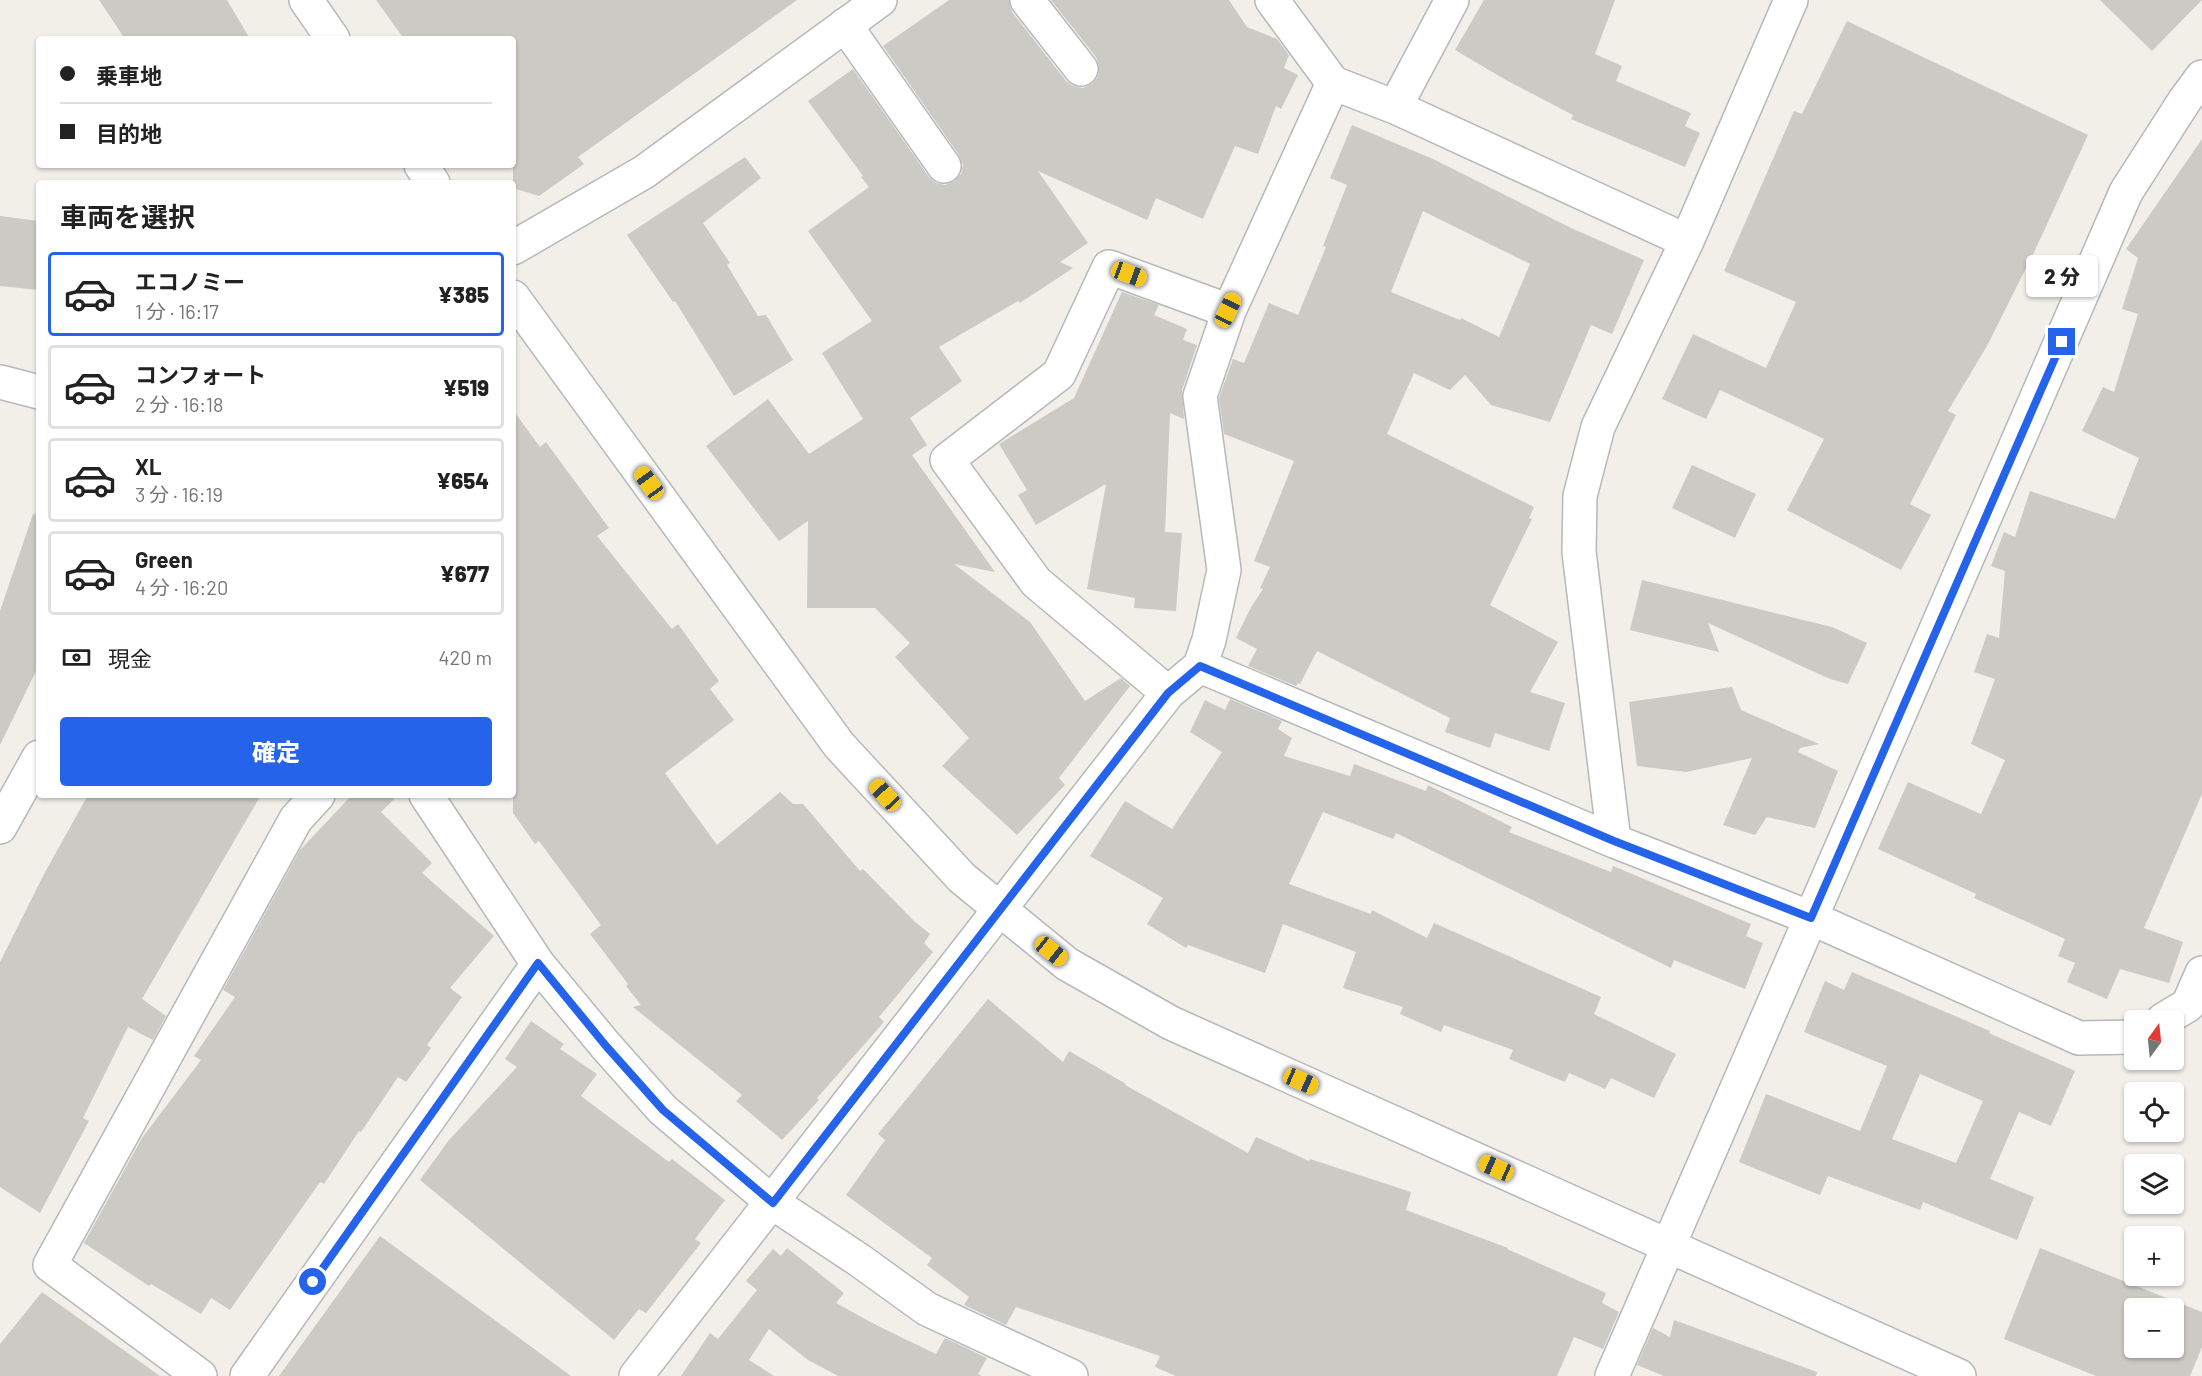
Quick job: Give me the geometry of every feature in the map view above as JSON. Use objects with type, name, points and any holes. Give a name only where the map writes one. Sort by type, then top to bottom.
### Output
[{"type":"street","points":[[306,0],[331,36]]},
{"type":"street","points":[[516,246],[644,172],[879,0]]},
{"type":"street","points":[[1027,0],[1081,69]]},
{"type":"street","points":[[1272,0],[1333,83],[1395,107],[1687,241]]},
{"type":"street","points":[[1395,107],[1452,0]]},
{"type":"street","points":[[1614,841],[1579,552],[1580,496],[1598,427],[1687,241],[1791,0]]},
{"type":"street","points":[[845,25],[944,165]]},
{"type":"street","points":[[1612,1376],[2127,192],[2202,77]]},
{"type":"street","points":[[636,1376],[1168,693],[1200,666],[1209,640],[1224,570],[1200,396],[1228,310],[1333,83]]},
{"type":"street","points":[[1168,693],[1036,582],[947,460],[1059,374],[1109,267],[1228,310]]},
{"type":"street","points":[[516,301],[839,745],[962,878],[1067,964],[1171,1023],[1959,1376]]},
{"type":"street","points":[[0,382],[36,391]]},
{"type":"street","points":[[1200,666],[1614,841],[1811,918],[2079,1038],[2124,1037]]},
{"type":"street","points":[[0,827],[36,762]]},
{"type":"street","points":[[200,1376],[50,1265],[296,819],[315,798]]},
{"type":"street","points":[[428,798],[538,963],[606,1046],[663,1110],[773,1203],[859,1260],[927,1309],[1071,1376]]},
{"type":"street","points":[[247,1376],[538,963]]},
{"type":"street","points":[[2180,1010],[2188,1005],[2202,973]]},
{"type":"building","points":[[99,0],[227,0],[248,36],[123,36]]},
{"type":"building","points":[[376,0],[797,0],[578,157],[584,164],[539,196],[516,189],[516,180],[513,180],[513,168],[516,168],[516,36],[402,36]]},
{"type":"building","points":[[949,0],[1009,0],[1012,12],[1066,81],[1073,86],[1083,88],[1092,84],[1098,77],[1099,66],[1096,57],[1051,0],[1229,0],[1247,27],[1277,39],[1289,55],[1284,68],[1298,75],[1281,109],[1276,106],[1258,154],[1235,146],[1203,219],[1156,198],[1147,220],[1038,171],[1088,243],[1060,262],[1073,268],[1020,303],[1018,301],[939,347],[962,381],[910,418],[927,445],[912,455],[995,572],[954,564],[1030,622],[1085,701],[1121,678],[1130,686],[1059,778],[1065,785],[1017,835],[942,766],[969,738],[895,657],[910,643],[875,608],[807,608],[808,521],[779,541],[706,446],[768,399],[809,454],[863,419],[822,353],[872,321],[808,231],[869,187],[808,101],[853,69],[929,177],[936,183],[945,185],[955,181],[961,174],[963,165],[959,155],[883,46]]},
{"type":"building","points":[[1484,0],[1615,0],[1595,54],[1622,66],[1616,81],[1691,113],[1685,126],[1700,133],[1685,167],[1571,119],[1573,115],[1455,50]]},
{"type":"building","points":[[2100,0],[2202,0],[2152,51]]},
{"type":"building","points":[[1847,21],[2088,135],[2037,246],[1987,346],[1948,411],[1956,415],[1910,504],[1931,515],[1901,570],[1787,510],[1824,439],[1720,390],[1706,419],[1662,399],[1693,334],[1766,368],[1796,302],[1724,271],[1794,111],[1802,114]]},
{"type":"building","points":[[1352,125],[1433,159],[1571,228],[1644,260],[1612,334],[1591,325],[1550,422],[1491,405],[1465,375],[1450,390],[1414,373],[1387,434],[1534,507],[1529,518],[1532,519],[1490,605],[1558,642],[1530,692],[1565,703],[1549,751],[1495,733],[1490,748],[1445,732],[1450,718],[1317,651],[1300,684],[1296,686],[1248,666],[1257,649],[1236,638],[1263,589],[1260,588],[1270,567],[1254,561],[1294,461],[1224,434],[1219,398],[1233,359],[1244,363],[1269,303],[1298,315],[1326,247],[1323,246],[1347,185],[1330,178]],"holes":[[[1423,211],[1530,264],[1499,337],[1461,318],[1460,320],[1391,292]]]},
{"type":"building","points":[[2202,139],[2202,794],[2144,928],[2183,942],[2169,983],[2120,969],[2107,999],[2067,982],[2075,963],[2058,956],[2065,939],[1974,898],[1976,894],[1878,849],[1908,782],[1981,814],[2005,760],[1971,744],[1995,679],[1974,672],[1987,634],[1999,638],[2005,571],[1991,566],[2004,532],[2015,537],[2030,491],[2115,519],[2139,458],[2082,431],[2103,387],[2114,392],[2138,314],[2122,309],[2138,258],[2126,249]]},
{"type":"building","points":[[745,157],[761,178],[703,223],[730,263],[727,265],[758,316],[766,315],[793,360],[734,396],[675,301],[673,302],[627,235]]},
{"type":"building","points":[[0,216],[36,221],[36,290],[0,286]]},
{"type":"building","points":[[1122,292],[1159,305],[1154,315],[1187,329],[1183,340],[1197,345],[1182,390],[1184,419],[1170,413],[1165,532],[1182,533],[1176,611],[1134,608],[1135,598],[1087,589],[1106,484],[1036,525],[1018,495],[1027,490],[999,444],[1074,398]]},
{"type":"building","points":[[516,414],[540,447],[546,442],[609,528],[597,536],[672,629],[678,624],[719,681],[710,689],[734,720],[665,773],[717,845],[780,792],[793,804],[803,804],[860,871],[863,869],[914,921],[930,934],[924,943],[933,952],[879,1017],[884,1022],[817,1098],[819,1100],[782,1140],[736,1101],[742,1095],[633,1007],[641,1005],[590,934],[601,925],[539,841],[535,844],[513,813],[513,798],[516,798]]},
{"type":"building","points":[[1692,465],[1756,494],[1735,538],[1672,508]]},
{"type":"building","points":[[33,514],[36,514],[36,671],[0,745],[0,611]]},
{"type":"building","points":[[1642,580],[1832,627],[1867,643],[1848,684],[1830,679],[1708,623],[1719,652],[1630,630]]},
{"type":"building","points":[[1732,687],[1741,710],[1819,744],[1800,748],[1798,752],[1838,771],[1815,828],[1767,817],[1755,835],[1723,825],[1752,758],[1686,772],[1637,766],[1629,702]]},
{"type":"building","points":[[1230,699],[1282,721],[1278,729],[1292,738],[1284,756],[1350,776],[1354,764],[1426,791],[1428,785],[1512,827],[1509,832],[1611,872],[1613,866],[1751,924],[1746,936],[1763,943],[1745,989],[1674,960],[1671,968],[1396,833],[1393,839],[1323,812],[1289,884],[1371,914],[1372,910],[1427,938],[1434,923],[1601,997],[1594,1014],[1676,1054],[1654,1098],[1611,1078],[1605,1089],[1569,1073],[1565,1082],[1509,1059],[1513,1050],[1444,1025],[1441,1032],[1400,1014],[1403,1007],[1343,988],[1356,952],[1283,924],[1265,973],[1188,945],[1186,948],[1147,924],[1163,898],[1090,856],[1125,801],[1172,829],[1222,752],[1190,732],[1205,700],[1225,710]]},
{"type":"building","points":[[86,798],[259,798],[142,999],[166,1016],[153,1040],[128,1027],[83,1118],[89,1121],[40,1213],[0,1187],[0,962],[44,874]]},
{"type":"building","points":[[349,798],[395,798],[381,812],[432,863],[422,873],[494,936],[450,988],[462,997],[427,1045],[431,1048],[406,1082],[398,1077],[324,1184],[320,1182],[230,1310],[211,1298],[201,1314],[151,1284],[149,1286],[84,1243],[142,1138],[201,1060],[194,1056],[235,997],[223,990],[300,850]]},
{"type":"building","points":[[1852,972],[1990,1031],[1989,1033],[2075,1071],[2051,1126],[2019,1112],[1990,1179],[2034,1197],[2017,1240],[1923,1202],[1920,1210],[1828,1176],[1820,1195],[1739,1162],[1766,1094],[1860,1131],[1887,1066],[1804,1032],[1825,981],[1844,990]],"holes":[[[1920,1074],[1983,1101],[1956,1163],[1892,1139]]]},
{"type":"building","points":[[988,999],[1063,1062],[1069,1051],[1125,1085],[1248,1153],[1256,1137],[1309,1161],[1310,1159],[1411,1192],[1406,1210],[1508,1248],[1606,1293],[1602,1303],[1619,1312],[1603,1349],[1574,1337],[1557,1376],[1176,1376],[1155,1367],[1160,1356],[1016,1307],[1006,1325],[964,1305],[969,1297],[927,1265],[932,1258],[846,1195],[885,1140],[878,1134]]},
{"type":"building","points":[[531,1021],[564,1044],[560,1049],[597,1074],[581,1096],[669,1162],[672,1159],[725,1200],[695,1239],[701,1243],[646,1313],[639,1309],[614,1340],[420,1180],[449,1140],[517,1067],[505,1059]]},
{"type":"building","points":[[380,1236],[571,1376],[279,1376]]},
{"type":"building","points":[[787,1248],[844,1293],[836,1303],[936,1354],[945,1338],[987,1358],[978,1374],[982,1376],[838,1376],[808,1360],[769,1329],[749,1360],[774,1376],[681,1376],[710,1333],[718,1339],[757,1290],[746,1281],[773,1249],[781,1256]]},
{"type":"building","points":[[2040,1248],[2124,1281],[2124,1286],[2136,1286],[2167,1298],[2124,1298],[2124,1358],[2184,1358],[2184,1305],[2202,1312],[2202,1347],[2190,1376],[2096,1376],[2004,1339]]},
{"type":"building","points":[[42,1292],[160,1376],[0,1376],[0,1344]]},
{"type":"building","points":[[1674,1320],[1817,1372],[1816,1376],[1664,1376],[1637,1365],[1653,1328],[1670,1337]]},
{"type":"route","points":[[313,1282],[538,963],[606,1046],[663,1110],[773,1203],[1168,693],[1200,666],[1614,841],[1811,918],[2062,342]]}]
